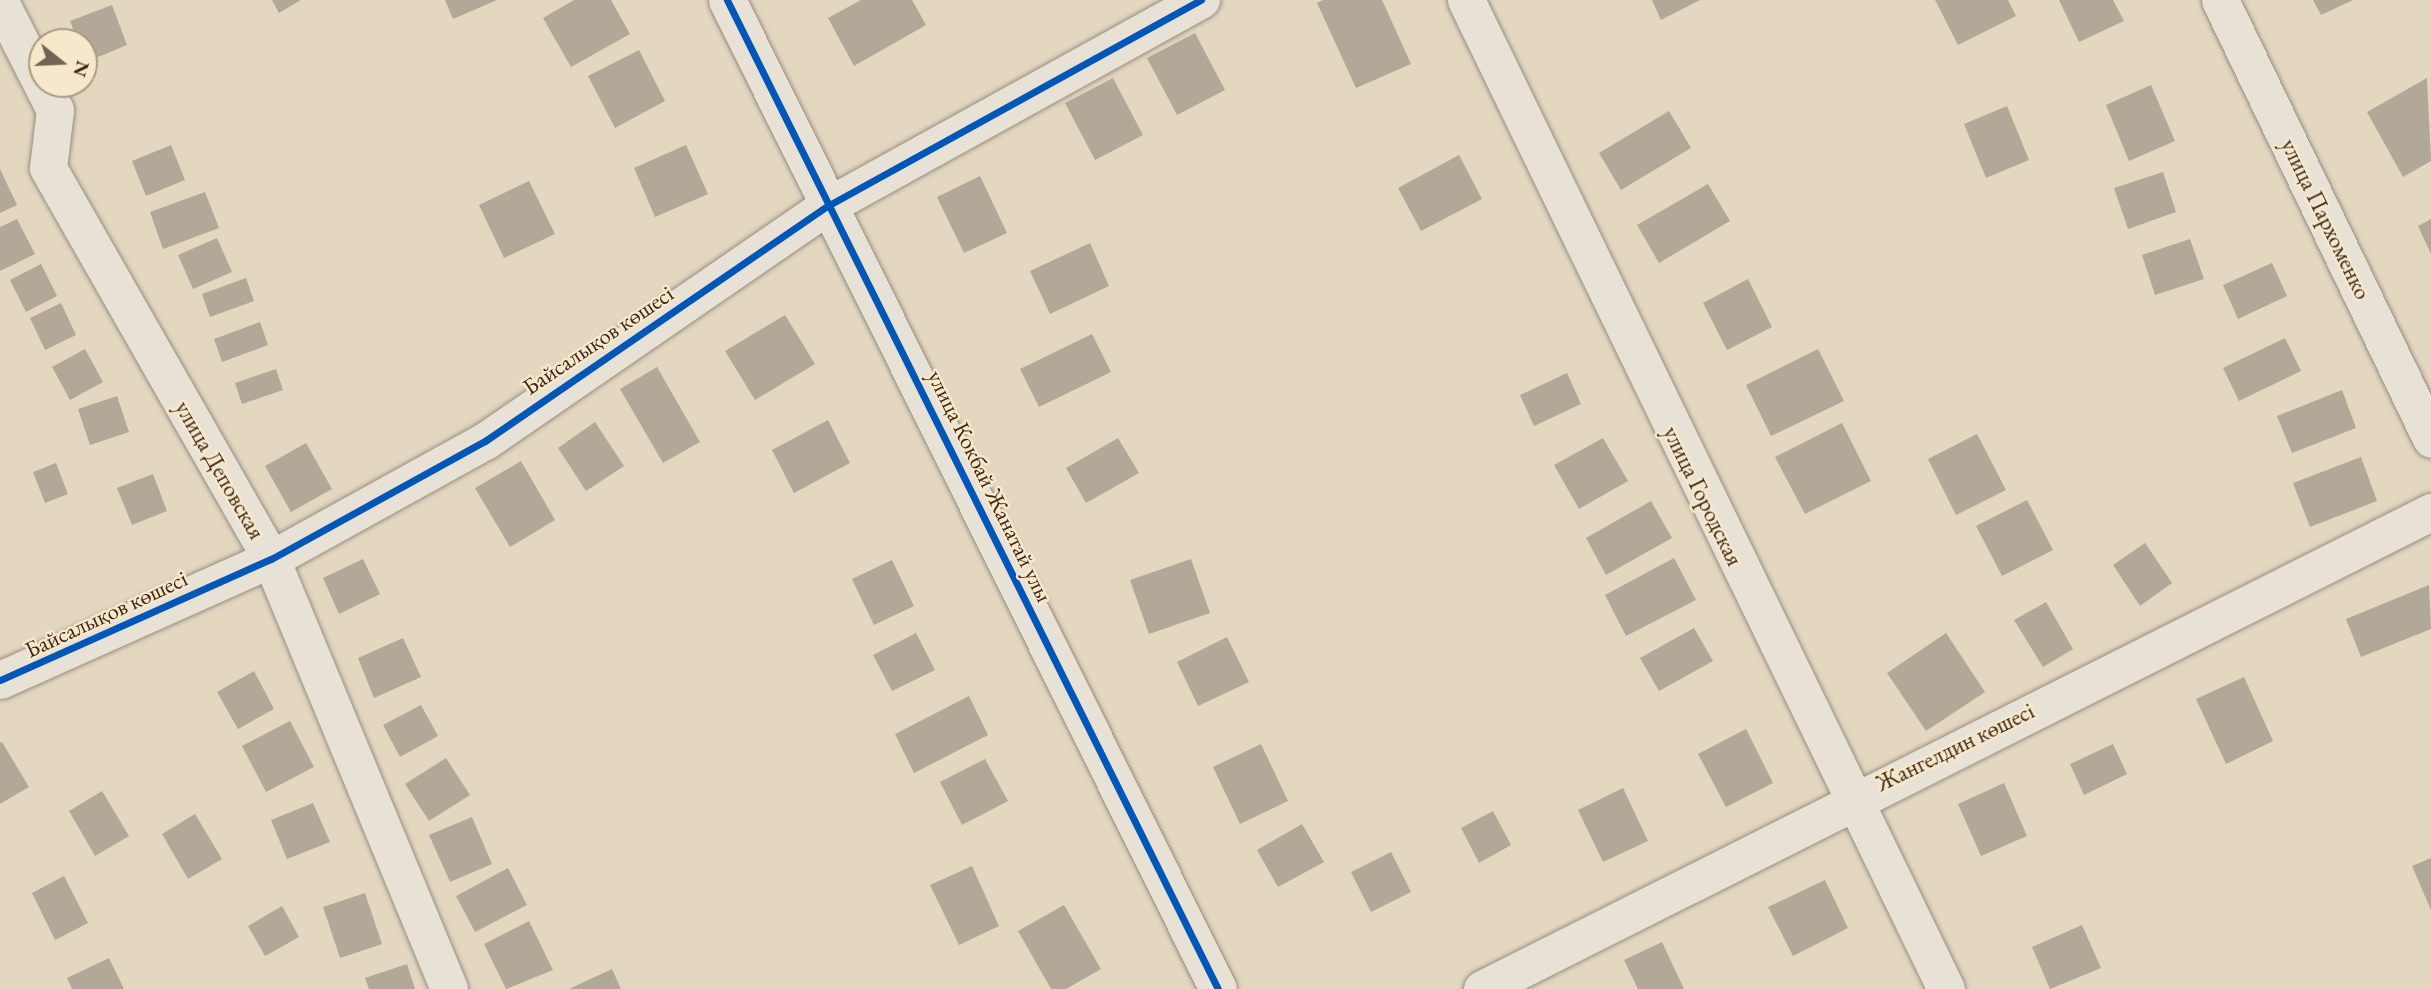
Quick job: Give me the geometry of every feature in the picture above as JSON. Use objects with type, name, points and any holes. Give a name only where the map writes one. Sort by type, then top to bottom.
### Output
[{"type":"street","name":"улица Кокбай Жанатай улы","points":[[727,0],[1218,989]]},
{"type":"street","name":"Байсалықов көшесі","points":[[0,680],[271,559],[485,441],[829,205],[1201,0]]},
{"type":"street","name":"улица Городская","points":[[1466,0],[1849,800],[1946,989]]},
{"type":"street","name":"улица Пархоменко","points":[[2220,0],[2431,439]]},
{"type":"street","name":"улица Деповская","points":[[0,2],[55,110],[48,168],[271,559],[449,989]]},
{"type":"street","name":"Жангелдин көшесі","points":[[1482,989],[1849,800],[2431,512]]},
{"type":"building","points":[[272,0],[301,0],[279,13]]},
{"type":"building","points":[[445,0],[497,0],[453,19]]},
{"type":"building","points":[[574,0],[611,0],[630,34],[571,67],[543,18]]},
{"type":"building","points":[[861,0],[912,0],[926,25],[854,66],[828,18]]},
{"type":"building","points":[[1323,0],[1382,0],[1411,64],[1356,88],[1317,3]]},
{"type":"building","points":[[1652,0],[1700,0],[1661,20]]},
{"type":"building","points":[[1935,0],[2008,0],[2016,16],[1958,45]]},
{"type":"building","points":[[2059,0],[2113,0],[2124,21],[2079,42]]},
{"type":"building","points":[[2313,0],[2353,0],[2321,15]]},
{"type":"building","points":[[112,5],[127,45],[98,57],[98,28],[73,28],[70,21]]},
{"type":"building","points":[[1195,33],[1225,90],[1177,115],[1147,58]]},
{"type":"building","points":[[639,50],[665,101],[615,128],[588,76]]},
{"type":"building","points":[[1113,78],[1143,135],[1095,160],[1065,103]]},
{"type":"building","points":[[2427,78],[2431,161],[2403,177],[2367,112]]},
{"type":"building","points":[[2151,85],[2175,141],[2129,161],[2106,105]]},
{"type":"building","points":[[2007,106],[2029,160],[1986,178],[1964,124]]},
{"type":"building","points":[[1669,111],[1691,148],[1621,190],[1599,153]]},
{"type":"building","points":[[171,145],[185,180],[146,196],[132,161]]},
{"type":"building","points":[[686,145],[708,194],[655,217],[634,168]]},
{"type":"building","points":[[1459,155],[1482,199],[1421,231],[1398,188]]},
{"type":"building","points":[[0,169],[17,205],[0,213]]},
{"type":"building","points":[[2163,172],[2176,212],[2128,229],[2114,188]]},
{"type":"building","points":[[980,176],[1007,233],[964,253],[937,197]]},
{"type":"building","points":[[529,181],[555,234],[504,258],[479,205]]},
{"type":"building","points":[[1708,184],[1730,221],[1659,263],[1637,225]]},
{"type":"building","points":[[205,192],[219,228],[163,249],[150,212]]},
{"type":"building","points":[[17,219],[35,254],[0,271],[0,227]]},
{"type":"building","points":[[2431,219],[2431,254],[2418,226]]},
{"type":"building","points":[[217,238],[232,272],[193,289],[178,255]]},
{"type":"building","points":[[2190,239],[2204,279],[2155,295],[2142,255]]},
{"type":"building","points":[[1090,243],[1109,286],[1050,314],[1030,271]]},
{"type":"building","points":[[2272,263],[2287,296],[2238,319],[2223,285]]},
{"type":"building","points":[[41,264],[57,296],[26,312],[10,280]]},
{"type":"building","points":[[246,278],[254,301],[210,317],[202,294]]},
{"type":"building","points":[[1748,279],[1772,327],[1727,350],[1703,303]]},
{"type":"building","points":[[61,303],[76,335],[45,350],[30,318]]},
{"type":"building","points":[[785,315],[815,364],[755,400],[725,351]]},
{"type":"building","points":[[260,322],[268,345],[222,362],[214,339]]},
{"type":"building","points":[[1092,334],[1111,372],[1039,407],[1020,369]]},
{"type":"building","points":[[2285,338],[2301,371],[2239,401],[2223,368]]},
{"type":"building","points":[[85,349],[103,382],[70,400],[52,367]]},
{"type":"building","points":[[1818,349],[1844,401],[1771,436],[1746,385]]},
{"type":"building","points":[[657,367],[700,442],[663,463],[620,389]]},
{"type":"building","points":[[276,369],[283,390],[242,404],[235,383]]},
{"type":"building","points":[[1567,373],[1581,404],[1534,426],[1520,395]]},
{"type":"building","points":[[2342,390],[2356,428],[2292,453],[2277,416]]},
{"type":"building","points":[[117,396],[129,432],[90,445],[78,409]]},
{"type":"building","points":[[828,420],[850,463],[794,493],[772,450]]},
{"type":"building","points":[[595,422],[624,466],[586,491],[558,448]]},
{"type":"building","points":[[1842,423],[1871,481],[1805,514],[1775,457]]},
{"type":"building","points":[[1977,434],[2006,490],[1956,515],[1928,459]]},
{"type":"building","points":[[1118,438],[1139,473],[1086,503],[1066,468]]},
{"type":"building","points":[[1603,438],[1628,481],[1579,509],[1554,465]]},
{"type":"building","points":[[306,443],[332,489],[291,512],[265,466]]},
{"type":"building","points":[[2361,457],[2377,501],[2310,527],[2293,483]]},
{"type":"building","points":[[521,461],[555,520],[510,547],[475,488]]},
{"type":"building","points":[[56,463],[68,494],[45,503],[33,472]]},
{"type":"building","points":[[153,474],[167,511],[132,525],[117,488]]},
{"type":"building","points":[[2027,500],[2053,550],[2002,576],[1976,526]]},
{"type":"building","points":[[1651,501],[1672,538],[1606,575],[1586,538]]},
{"type":"building","points":[[2145,543],[2172,583],[2140,606],[2113,565]]},
{"type":"building","points":[[1674,558],[1696,600],[1626,636],[1605,595]]},
{"type":"building","points":[[363,559],[380,594],[339,614],[323,578]]},
{"type":"building","points":[[1191,559],[1210,613],[1149,634],[1130,580]]},
{"type":"building","points":[[892,560],[914,606],[874,625],[852,579]]},
{"type":"building","points":[[2429,585],[2431,629],[2361,657],[2346,619]]},
{"type":"building","points":[[2046,602],[2073,649],[2043,667],[2014,620]]},
{"type":"building","points":[[1694,628],[1713,661],[1659,691],[1640,658]]},
{"type":"building","points":[[916,633],[935,670],[892,691],[873,655]]},
{"type":"building","points":[[1946,633],[1985,692],[1926,731],[1887,673]]},
{"type":"building","points":[[1227,637],[1249,682],[1198,706],[1177,662]]},
{"type":"building","points":[[403,638],[421,677],[374,698],[358,658]]},
{"type":"building","points":[[254,671],[274,709],[238,729],[217,692]]},
{"type":"building","points":[[2244,677],[2273,741],[2226,764],[2196,699]]},
{"type":"building","points":[[969,696],[988,735],[914,773],[895,734]]},
{"type":"building","points":[[421,705],[438,736],[400,757],[383,725]]},
{"type":"building","points":[[290,721],[314,767],[266,792],[242,746]]},
{"type":"building","points":[[1746,729],[1773,783],[1726,807],[1698,754]]},
{"type":"building","points":[[2,742],[29,787],[0,804],[0,743]]},
{"type":"building","points":[[1261,744],[1288,801],[1240,824],[1213,767]]},
{"type":"building","points":[[2113,744],[2127,774],[2084,795],[2070,764]]},
{"type":"building","points":[[446,758],[470,795],[429,821],[405,784]]},
{"type":"building","points":[[985,759],[1008,801],[962,825],[940,782]]},
{"type":"building","points":[[2004,783],[2027,836],[1981,856],[1958,804]]},
{"type":"building","points":[[1623,788],[1648,841],[1603,862],[1578,810]]},
{"type":"building","points":[[102,791],[129,836],[95,856],[69,811]]},
{"type":"building","points":[[313,803],[330,842],[287,859],[271,820]]},
{"type":"building","points":[[1493,811],[1511,845],[1479,863],[1461,828]]},
{"type":"building","points":[[195,814],[222,859],[188,879],[162,834]]},
{"type":"building","points":[[472,817],[492,864],[450,882],[429,835]]},
{"type":"building","points":[[1302,824],[1324,862],[1278,887],[1257,850]]},
{"type":"building","points":[[1391,852],[1411,892],[1371,912],[1351,872]]},
{"type":"building","points":[[2431,858],[2431,910],[2412,866]]},
{"type":"building","points":[[972,866],[999,926],[959,945],[930,885]]},
{"type":"building","points":[[508,868],[527,905],[475,932],[456,896]]},
{"type":"building","points":[[64,876],[88,923],[55,940],[32,893]]},
{"type":"building","points":[[1825,880],[1848,928],[1793,956],[1768,907]]},
{"type":"building","points":[[365,893],[382,944],[340,958],[323,907]]},
{"type":"building","points":[[1064,905],[1101,969],[1066,989],[1051,989],[1018,931]]},
{"type":"building","points":[[282,906],[299,937],[265,956],[248,926]]},
{"type":"building","points":[[529,921],[553,970],[506,989],[484,944]]},
{"type":"building","points":[[2082,925],[2101,968],[2050,989],[2032,947]]},
{"type":"building","points":[[1662,942],[1684,989],[1638,989],[1624,960]]},
{"type":"building","points":[[109,958],[124,989],[72,989],[67,978]]},
{"type":"building","points":[[407,964],[415,989],[369,989],[365,978]]},
{"type":"building","points":[[612,969],[621,989],[569,989]]},
{"type":"cycle path","points":[[727,0],[1218,989]]},
{"type":"cycle path","points":[[0,680],[271,559],[485,441],[829,205],[1201,0]]}]
